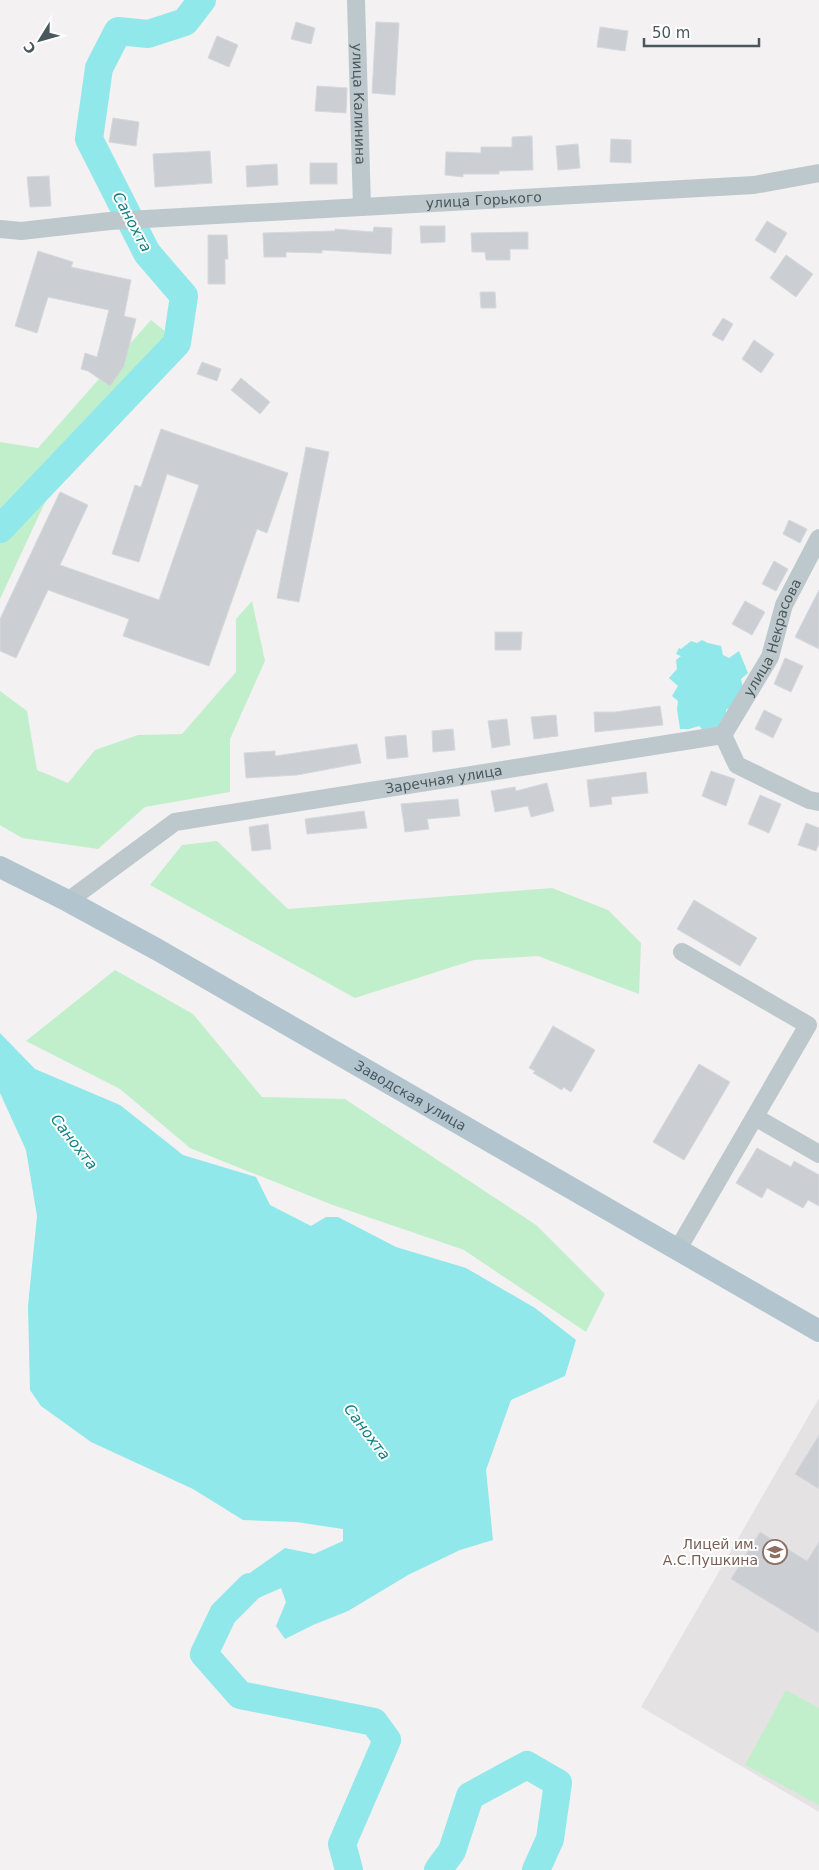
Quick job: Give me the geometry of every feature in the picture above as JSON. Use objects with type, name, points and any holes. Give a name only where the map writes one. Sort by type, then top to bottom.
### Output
[{"type":"main road","name":"Заводская улица","points":[[0,867],[68,901],[158,950],[819,1331]]},
{"type":"street","name":"улица Калинина","points":[[356,0],[362,207]]},
{"type":"street","name":"улица Горького","points":[[0,229],[21,231],[110,221],[754,185],[818,174]]},
{"type":"street","name":"улица Некрасова","points":[[723,735],[770,657],[784,605],[819,538]]},
{"type":"street","points":[[723,735],[737,765],[809,800],[819,802]]},
{"type":"street","name":"Заречная улица","points":[[68,901],[175,822],[723,735]]},
{"type":"street","points":[[678,1249],[755,1117],[813,1028],[682,952]]},
{"type":"street","points":[[755,1117],[819,1154]]},
{"type":"shaded area","name":"Лицей им. А.С.Пушкина","points":[[819,1398],[819,1812],[641,1707]]},
{"type":"green space","points":[[151,320],[185,347],[55,481],[0,599],[0,442],[38,448]]},
{"type":"green space","points":[[252,601],[265,661],[230,739],[230,792],[145,807],[98,849],[22,838],[0,825],[0,691],[27,711],[37,770],[68,783],[95,750],[138,735],[182,734],[236,672],[236,619]]},
{"type":"green space","points":[[217,841],[288,909],[552,888],[608,910],[641,943],[639,994],[538,956],[474,960],[355,998],[150,885],[182,845]]},
{"type":"green space","points":[[115,970],[193,1014],[262,1097],[345,1099],[536,1225],[605,1294],[586,1332],[464,1250],[330,1204],[190,1148],[120,1089],[26,1041]]},
{"type":"green space","points":[[786,1690],[819,1708],[819,1805],[745,1765]]},
{"type":"water","points":[[702,640],[721,646],[723,655],[729,658],[739,651],[748,673],[741,679],[743,688],[733,705],[726,710],[726,719],[722,727],[704,731],[699,726],[680,729],[677,709],[678,701],[672,696],[678,686],[669,678],[677,669],[676,660],[681,656],[676,654],[679,648],[681,649],[691,641],[697,643]]},
{"type":"water","points":[[0,1033],[35,1069],[120,1105],[183,1155],[256,1177],[270,1205],[311,1226],[326,1217],[338,1217],[396,1247],[466,1268],[535,1308],[576,1340],[565,1376],[511,1400],[486,1470],[493,1540],[460,1550],[408,1575],[348,1611],[285,1639],[276,1626],[286,1602],[281,1588],[223,1614],[251,1572],[285,1548],[314,1554],[343,1541],[343,1529],[296,1522],[243,1520],[193,1489],[91,1442],[41,1406],[30,1390],[28,1306],[37,1216],[26,1150],[0,1093]]},
{"type":"building","points":[[296,22],[315,28],[311,44],[291,39]]},
{"type":"building","points":[[376,22],[399,23],[395,95],[372,93]]},
{"type":"building","points":[[600,27],[628,31],[625,51],[597,47]]},
{"type":"building","points":[[217,36],[238,45],[229,67],[208,58]]},
{"type":"building","points":[[317,86],[347,88],[346,113],[315,111]]},
{"type":"building","points":[[113,118],[139,122],[136,146],[109,142]]},
{"type":"building","points":[[532,136],[533,170],[499,171],[499,174],[463,174],[463,177],[445,175],[446,152],[481,153],[481,147],[512,147],[512,137]]},
{"type":"building","points":[[611,139],[631,140],[631,163],[610,162]]},
{"type":"building","points":[[578,144],[580,168],[558,170],[556,146]]},
{"type":"building","points":[[210,151],[212,183],[155,187],[153,154]]},
{"type":"building","points":[[310,163],[337,163],[337,184],[310,184]]},
{"type":"building","points":[[277,164],[278,185],[247,187],[246,166]]},
{"type":"building","points":[[49,176],[51,206],[30,207],[27,177]]},
{"type":"building","points":[[767,221],[787,233],[775,253],[755,240]]},
{"type":"building","points":[[420,226],[445,226],[445,242],[421,243]]},
{"type":"building","points":[[374,227],[392,228],[391,254],[322,250],[322,253],[286,252],[286,257],[264,257],[263,233],[335,231],[335,229],[373,232]]},
{"type":"building","points":[[528,232],[528,249],[510,249],[510,260],[486,260],[485,252],[472,252],[471,233]]},
{"type":"building","points":[[208,235],[227,235],[228,259],[225,259],[225,284],[208,284]]},
{"type":"building","points":[[38,251],[73,262],[71,267],[131,280],[124,316],[136,319],[124,366],[110,386],[88,371],[81,369],[85,353],[97,357],[109,310],[48,297],[37,333],[15,326]]},
{"type":"building","points":[[786,255],[813,274],[796,297],[770,278]]},
{"type":"building","points":[[480,292],[495,292],[496,308],[481,308]]},
{"type":"building","points":[[723,318],[733,324],[723,341],[712,335]]},
{"type":"building","points":[[754,340],[774,354],[761,373],[742,359]]},
{"type":"building","points":[[202,362],[221,369],[217,381],[197,374]]},
{"type":"building","points":[[241,378],[270,402],[260,414],[231,390]]},
{"type":"building","points":[[161,429],[288,473],[267,533],[257,529],[209,666],[123,636],[129,619],[48,590],[16,658],[0,651],[0,619],[60,492],[88,505],[60,565],[159,600],[199,485],[167,474],[139,562],[112,554],[135,485],[141,487]]},
{"type":"building","points":[[306,447],[329,452],[299,602],[277,598]]},
{"type":"building","points":[[789,520],[807,529],[800,543],[783,534]]},
{"type":"building","points":[[774,561],[788,569],[776,591],[762,584]]},
{"type":"building","points":[[819,590],[819,649],[795,637]]},
{"type":"building","points":[[745,601],[765,612],[752,635],[732,624]]},
{"type":"building","points":[[495,632],[522,632],[521,650],[495,650]]},
{"type":"building","points":[[785,658],[803,666],[791,692],[774,684]]},
{"type":"building","points":[[660,706],[663,725],[595,732],[594,712],[615,712]]},
{"type":"building","points":[[764,710],[782,719],[773,738],[755,729]]},
{"type":"building","points":[[556,715],[558,736],[534,739],[531,717]]},
{"type":"building","points":[[507,719],[510,745],[492,748],[488,721]]},
{"type":"building","points":[[453,729],[455,750],[433,752],[432,731]]},
{"type":"building","points":[[406,735],[408,757],[387,759],[385,737]]},
{"type":"building","points":[[357,744],[361,763],[297,775],[246,778],[244,753],[275,751],[275,756]]},
{"type":"building","points":[[711,771],[735,779],[726,806],[702,796]]},
{"type":"building","points":[[646,772],[648,793],[611,797],[612,804],[590,807],[587,780]]},
{"type":"building","points":[[547,783],[554,811],[531,817],[528,806],[495,812],[491,791],[515,787],[516,791]]},
{"type":"building","points":[[760,795],[781,804],[769,833],[748,824]]},
{"type":"building","points":[[458,799],[460,816],[427,819],[429,829],[405,832],[401,804]]},
{"type":"building","points":[[364,811],[367,828],[307,834],[305,819]]},
{"type":"building","points":[[806,823],[819,828],[819,843],[816,851],[798,845]]},
{"type":"building","points":[[268,824],[271,849],[252,851],[249,827]]},
{"type":"building","points":[[694,900],[757,938],[740,966],[677,929]]},
{"type":"building","points":[[553,1026],[595,1050],[571,1092],[563,1087],[562,1090],[533,1073],[535,1071],[529,1068]]},
{"type":"building","points":[[699,1064],[730,1082],[684,1160],[653,1142]]},
{"type":"building","points":[[757,1148],[791,1167],[794,1161],[819,1175],[819,1206],[808,1200],[803,1208],[767,1188],[762,1198],[736,1183]]},
{"type":"building","points":[[819,1435],[819,1489],[795,1474]]},
{"type":"building","points":[[760,1532],[807,1561],[819,1542],[819,1633],[731,1579]]},
{"type":"waterway","name":"Санохта","points":[[0,529],[177,343],[184,296],[147,253],[89,139],[99,68],[118,31],[148,34],[185,22],[202,0]]},
{"type":"waterway","name":"Санохта","points":[[250,1587],[223,1614],[204,1654],[240,1695],[374,1722],[387,1740],[342,1844],[349,1870]]},
{"type":"waterway","name":"Санохта","points":[[438,1870],[452,1851],[470,1796],[527,1765],[558,1783],[550,1839],[536,1870]]},
{"type":"place","name":"Лицей им. А.С.Пушкина","points":[[775,1552]]}]
